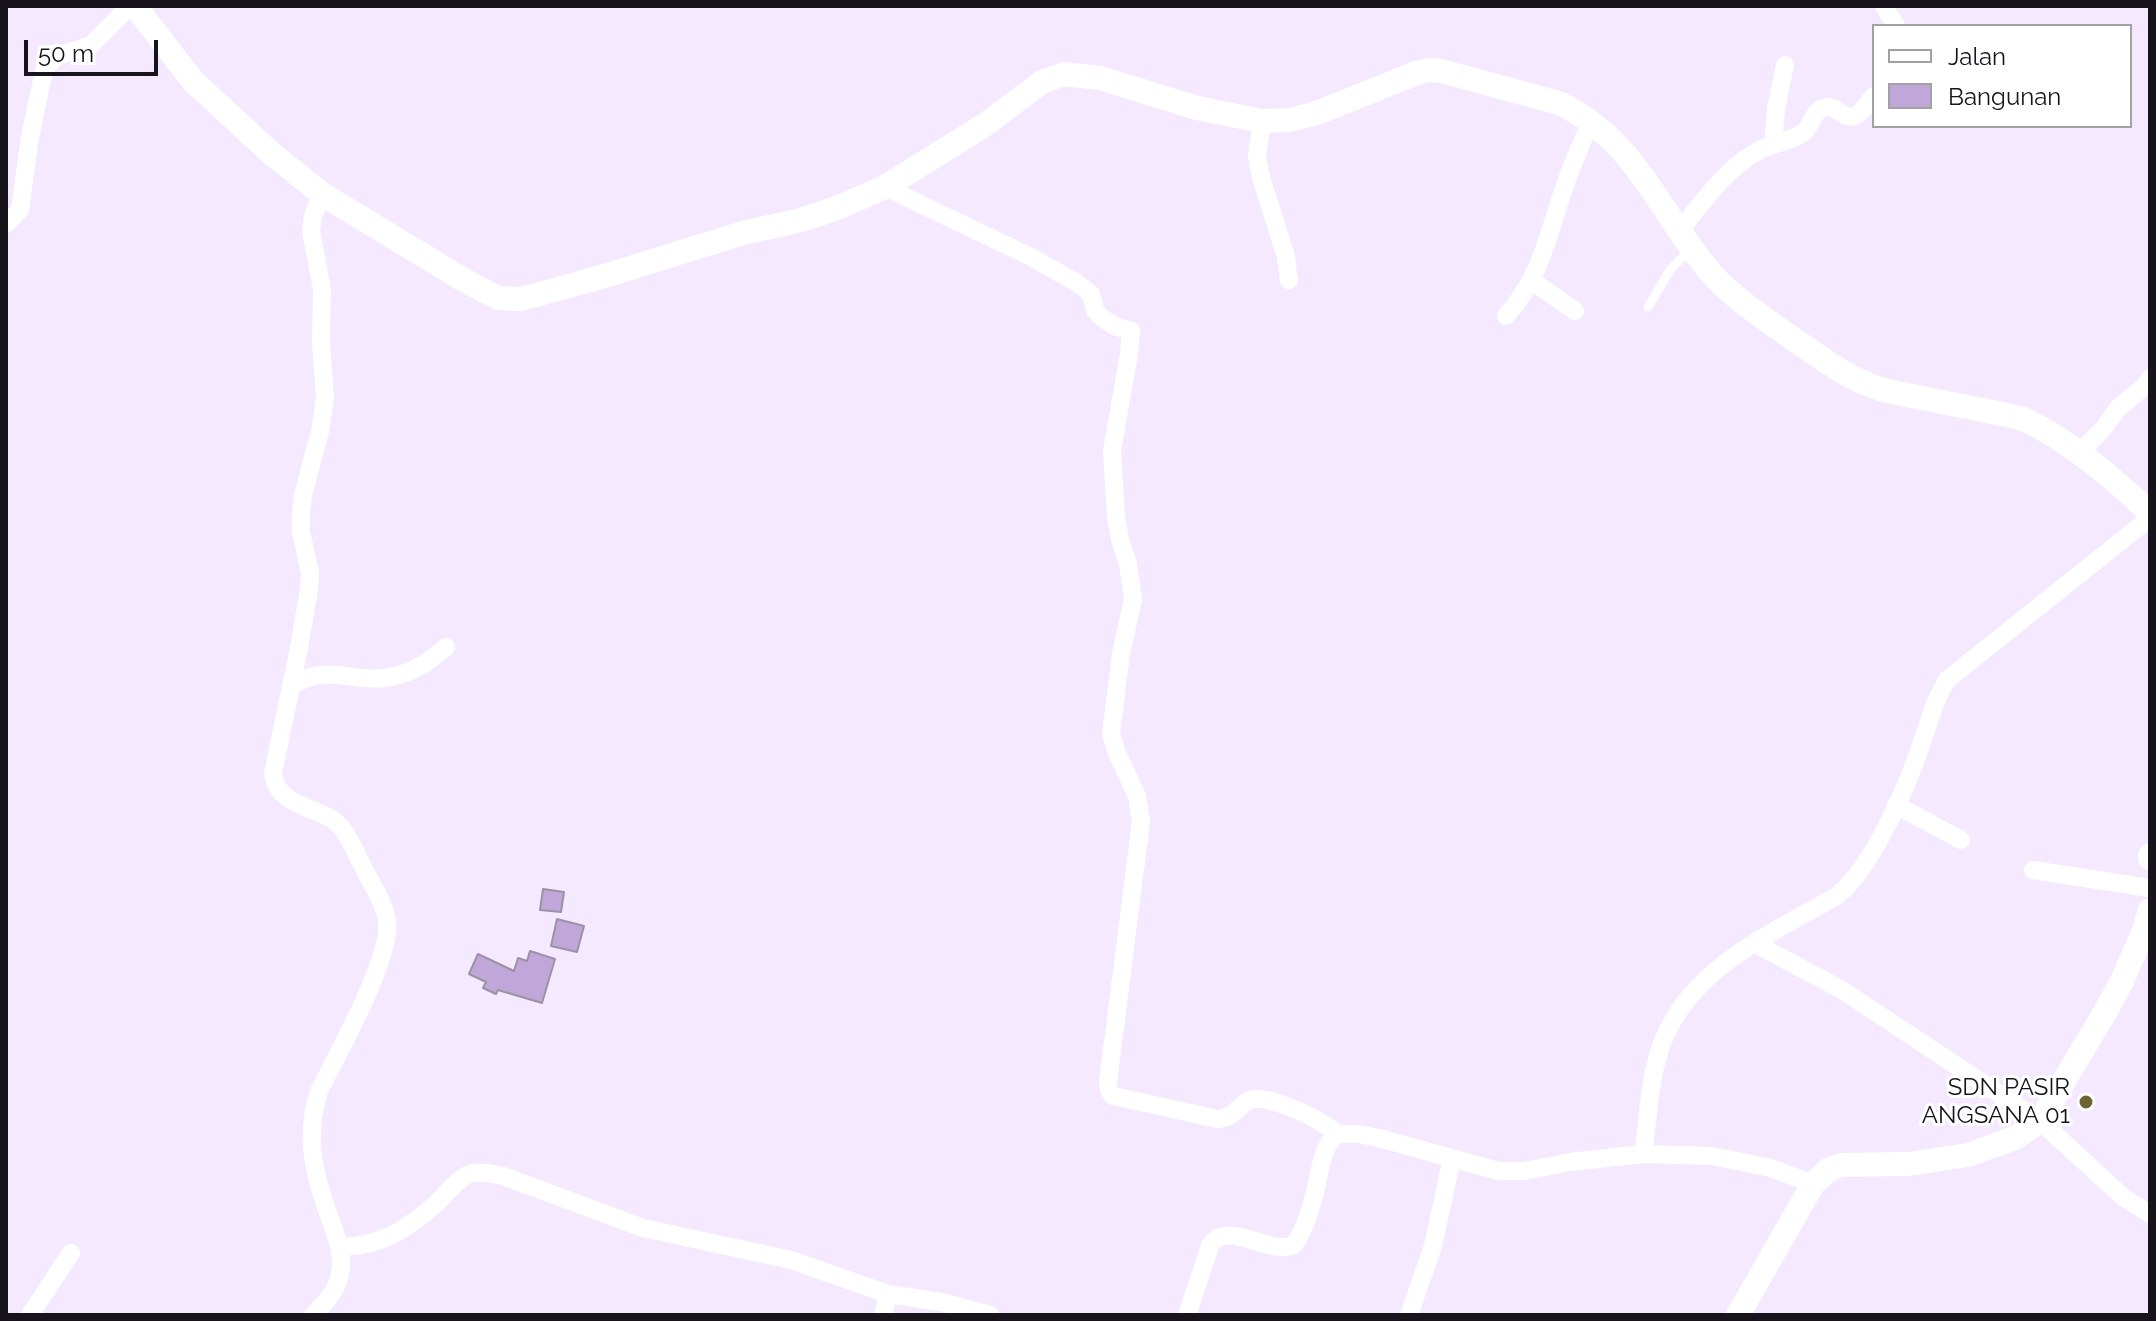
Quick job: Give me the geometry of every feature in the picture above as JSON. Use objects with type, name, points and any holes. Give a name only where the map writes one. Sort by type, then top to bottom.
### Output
[{"type":"street","points":[[6,224],[20,210],[30,137],[44,71],[55,57],[91,45],[133,6],[193,81],[272,154],[322,194],[498,298],[521,299],[837,208],[885,187],[986,124],[1042,82],[1064,74],[1100,78],[1197,108],[1262,121],[1290,120],[1317,113],[1430,70],[1559,103],[1591,121],[1618,145],[1711,273],[1750,309],[1825,362],[1854,379],[1882,390],[2024,419],[2041,427],[2120,484],[2150,515],[1948,679],[1933,707],[1896,805],[1848,887],[1754,943],[1694,990],[1667,1031],[1654,1072],[1643,1154]]},
{"type":"street","points":[[1884,6],[1895,24]]},
{"type":"street","points":[[1773,144],[1785,65]]},
{"type":"street","points":[[1686,239],[1721,180],[1736,166],[1761,149],[1802,134],[1817,112],[1825,107],[1852,116],[1857,115],[1872,98]]},
{"type":"street","points":[[1262,121],[1257,156],[1260,174],[1286,257],[1289,280]]},
{"type":"street","points":[[1506,316],[1532,281],[1569,173],[1591,121]]},
{"type":"street","points":[[885,187],[1033,258],[1077,283],[1091,294],[1100,316],[1114,326],[1131,331],[1112,451],[1116,517],[1133,599],[1125,633],[1111,734],[1137,796],[1141,822],[1108,1081],[1113,1096],[1218,1119],[1237,1112],[1249,1100],[1263,1100],[1299,1111],[1325,1123],[1337,1134],[1379,1138],[1498,1171],[1512,1172],[1643,1154],[1712,1156],[1771,1168],[1813,1184]]},
{"type":"street","points":[[313,1315],[337,1286],[341,1273],[340,1247],[312,1154],[311,1124],[319,1091],[370,988],[386,939],[387,919],[345,832],[331,819],[295,803],[277,788],[273,773],[310,573],[301,532],[301,512],[325,398],[321,343],[322,289],[311,231],[322,194]]},
{"type":"street","points":[[1532,281],[1575,311]]},
{"type":"street","points":[[2079,453],[2103,429],[2118,408],[2145,386],[2150,378]]},
{"type":"street","points":[[291,686],[316,674],[381,678],[408,673],[446,647]]},
{"type":"street","points":[[1896,805],[1961,840]]},
{"type":"street","points":[[2033,870],[2150,888]]},
{"type":"street","points":[[1738,1315],[1813,1184],[1828,1170],[1841,1165],[1908,1164],[1968,1155],[2015,1138],[2040,1121],[2107,1009],[2142,937],[2150,910]]},
{"type":"street","points":[[1754,943],[1842,990],[2040,1121],[2123,1197],[2150,1214]]},
{"type":"street","points":[[1187,1315],[1210,1246],[1217,1236],[1224,1234],[1282,1247],[1294,1245],[1305,1227],[1328,1144],[1337,1134]]},
{"type":"street","points":[[1409,1315],[1433,1246],[1452,1158]]},
{"type":"street","points":[[340,1247],[370,1245],[385,1240],[419,1217],[467,1175],[484,1173],[503,1176],[643,1228],[791,1260],[888,1294],[941,1302],[990,1315]]},
{"type":"street","points":[[30,1315],[71,1253]]},
{"type":"street","points":[[883,1315],[888,1294]]},
{"type":"lane","points":[[1648,307],[1686,239]]},
{"type":"building","points":[[543,889],[564,892],[561,912],[540,910]]},
{"type":"building","points":[[557,919],[584,926],[577,952],[551,946]]},
{"type":"building","points":[[530,951],[555,959],[542,1003],[498,990],[496,994],[483,988],[486,982],[469,974],[478,954],[514,971],[518,958],[527,961]]},
{"type":"place","name":"SDN PASIR ANGSANA 01","points":[[2086,1102]]}]
